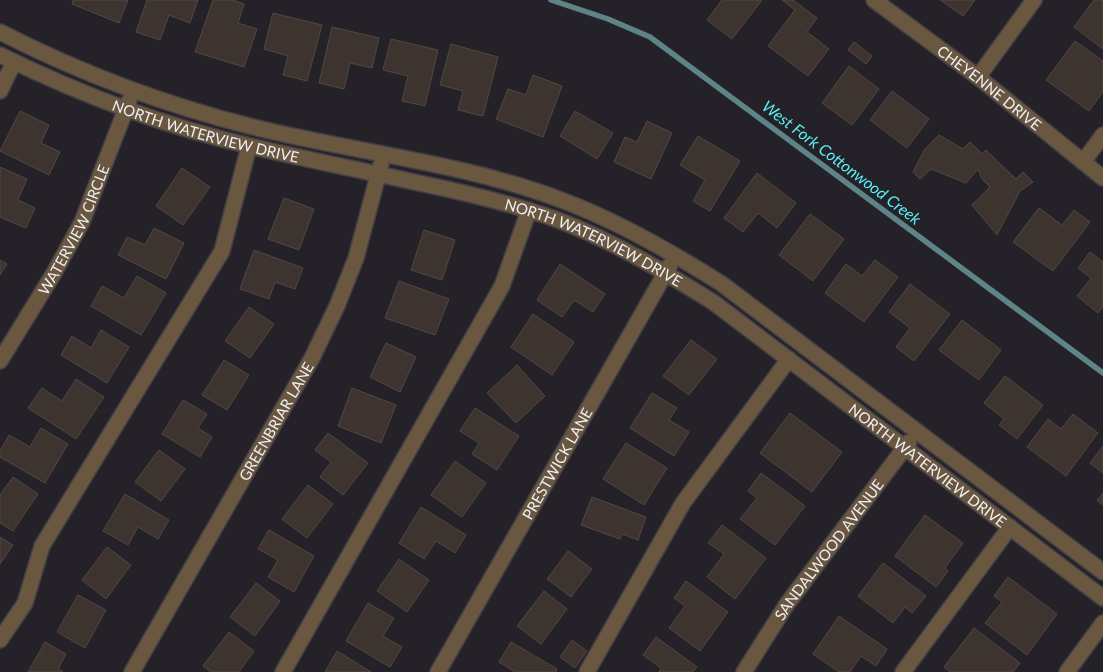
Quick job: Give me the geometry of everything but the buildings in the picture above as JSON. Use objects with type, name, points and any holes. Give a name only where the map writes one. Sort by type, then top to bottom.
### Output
[{"type":"street","name":"CHEYENNE DRIVE","points":[[874,0],[978,77],[1103,178]]},
{"type":"street","points":[[978,77],[1034,0]]},
{"type":"street","name":"NORTH WATERVIEW DRIVE","points":[[0,32],[81,69],[133,90],[254,127],[474,174],[530,189],[618,224],[676,254],[748,303],[1103,572]]},
{"type":"street","name":"NORTH WATERVIEW DRIVE","points":[[0,55],[126,109],[211,136],[249,146],[469,193],[559,220],[608,242],[666,272],[712,302],[1103,598]]},
{"type":"street","points":[[0,91],[14,62]]},
{"type":"street","name":"WATERVIEW CIRCLE","points":[[0,361],[54,273],[82,222],[133,90]]},
{"type":"street","points":[[1083,162],[1103,135]]},
{"type":"street","points":[[0,640],[25,603],[42,546],[222,251],[249,146]]},
{"type":"street","name":"GREENBRIAR LANE","points":[[132,672],[312,358],[333,315],[356,258],[384,154]]},
{"type":"street","points":[[283,672],[502,286],[529,210]]},
{"type":"street","name":"PRESTWICK LANE","points":[[438,672],[676,254]]},
{"type":"street","points":[[587,672],[683,503],[788,359]]},
{"type":"street","name":"SANDALWOOD AVENUE","points":[[744,672],[787,604],[917,432]]},
{"type":"street","points":[[903,672],[1010,527]]},
{"type":"street","points":[[1067,672],[1103,623]]},
{"type":"waterway","name":"West Fork Cottonwood Creek","points":[[551,0],[608,19],[650,37],[1103,373]]}]
